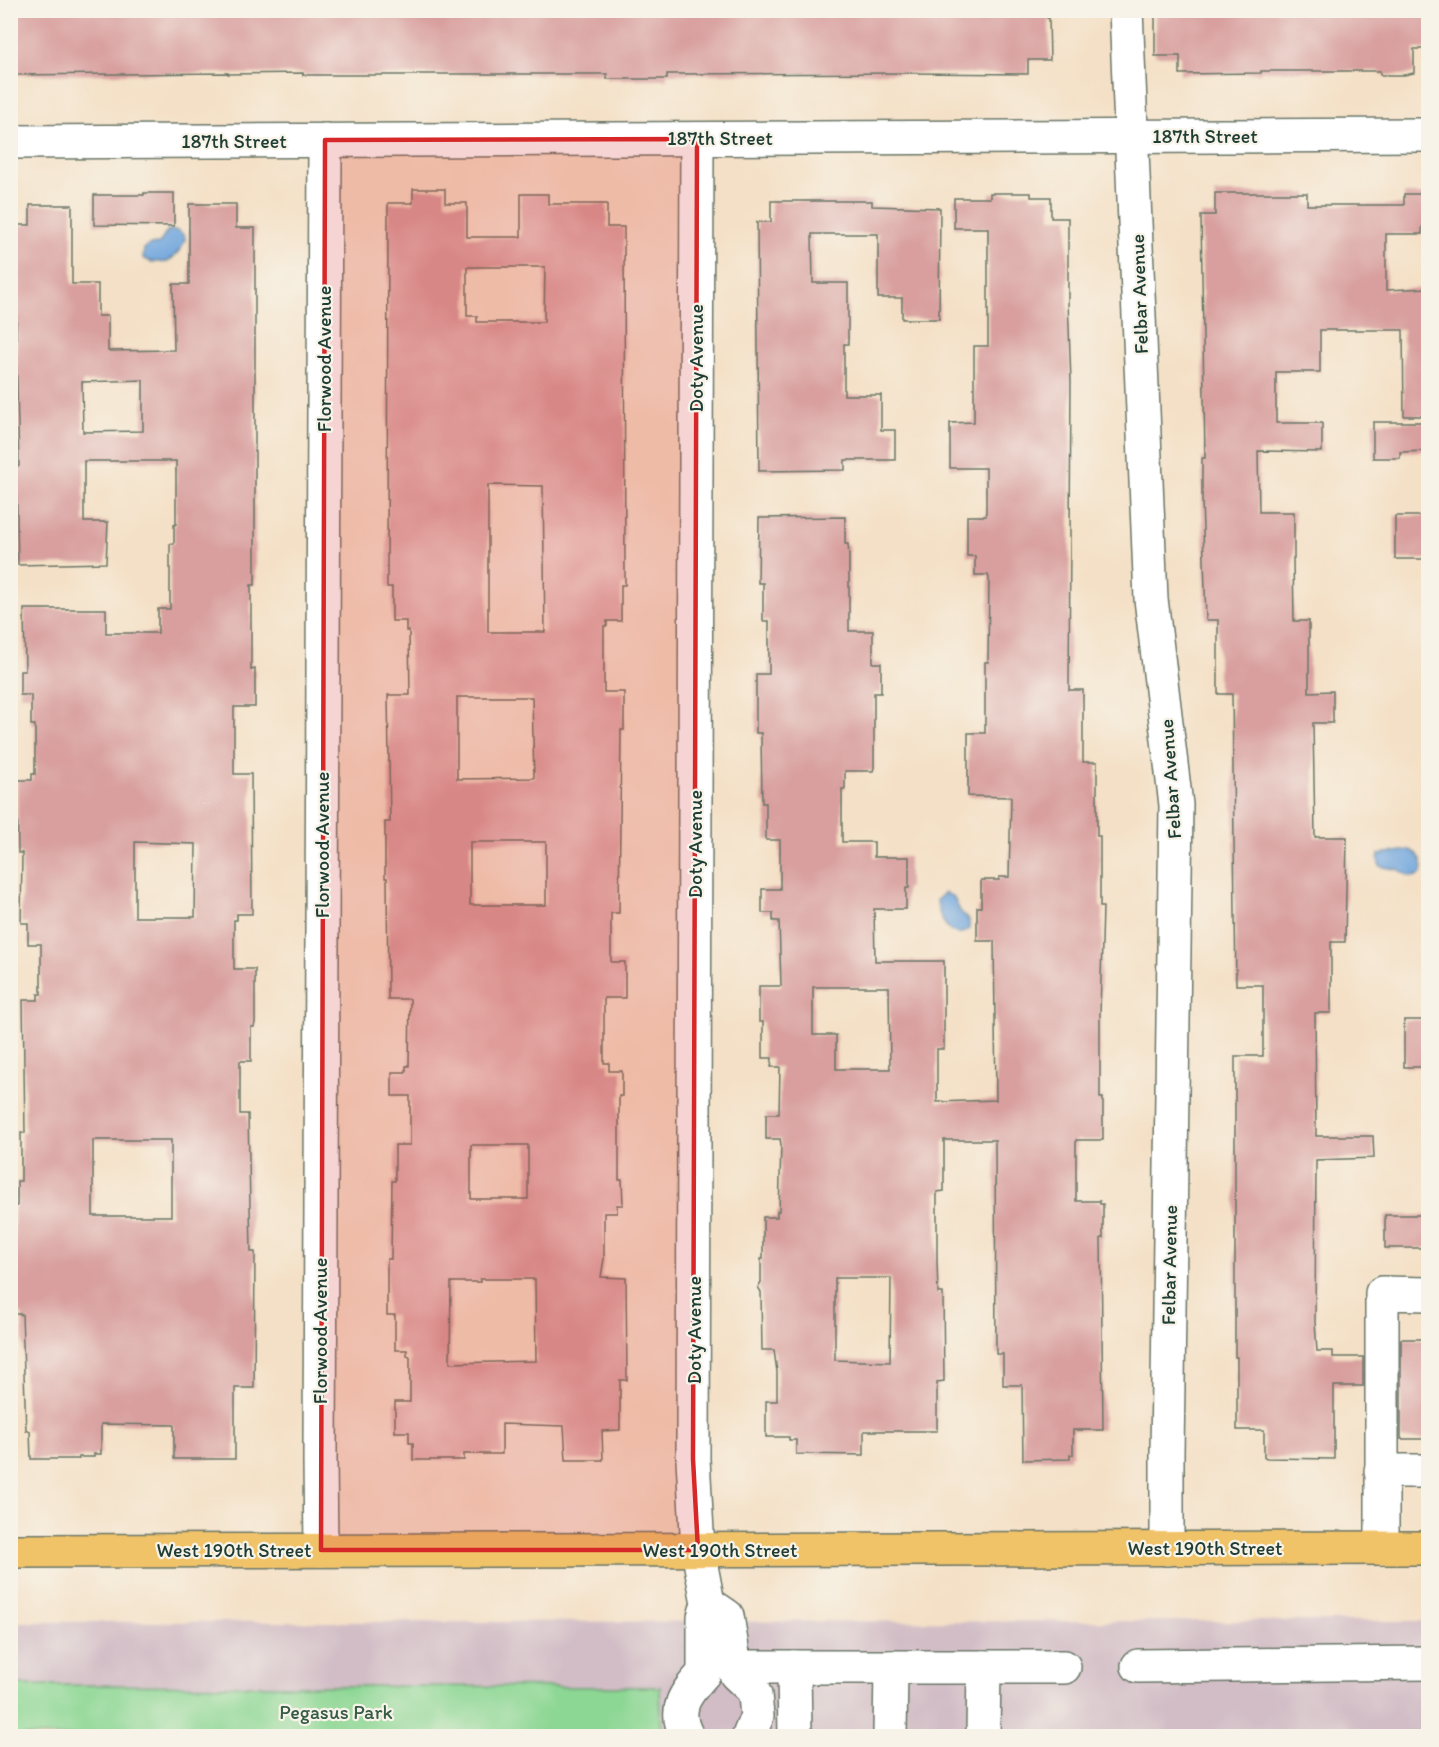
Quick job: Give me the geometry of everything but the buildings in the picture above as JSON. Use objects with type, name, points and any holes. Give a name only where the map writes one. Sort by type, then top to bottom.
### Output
[{"type":"main road","name":"West 190th Street","points":[[10,1551],[1428,1548]]},
{"type":"street","name":"Felbar Avenue","points":[[1126,10],[1151,599],[1176,805],[1167,1549]]},
{"type":"street","name":"187th Street","points":[[10,142],[1428,135]]},
{"type":"street","name":"Doty Avenue","points":[[687,1737],[682,1726],[681,1709],[687,1692],[704,1673],[704,1617],[708,1603],[698,1550],[693,1459],[697,139]]},
{"type":"street","name":"Florwood Avenue","points":[[321,1550],[325,140]]},
{"type":"street","points":[[1382,1548],[1382,1293],[1428,1294]]},
{"type":"street","points":[[1381,1471],[1428,1471]]},
{"type":"street","points":[[708,1603],[727,1616],[736,1674],[752,1689],[755,1695],[757,1716],[748,1737]]},
{"type":"street","points":[[1138,1666],[1428,1663]]},
{"type":"street","points":[[736,1668],[1064,1668]]},
{"type":"street","points":[[794,1668],[795,1737]]},
{"type":"street","points":[[890,1737],[891,1668]]},
{"type":"street","points":[[983,1737],[984,1668]]},
{"type":"highlighted area","points":[[697,139],[693,1459],[698,1550],[321,1550],[325,140]]},
{"type":"shaded area","points":[[1428,1621],[1428,1736],[11,1736],[10,1622]]},
{"type":"green space","name":"Pegasus Park","points":[[11,1685],[660,1687],[662,1736],[11,1736]]},
{"type":"water","points":[[168,230],[178,231],[185,237],[176,255],[164,262],[151,262],[143,258],[144,249],[149,245],[159,244]]},
{"type":"water","points":[[1410,850],[1421,860],[1423,867],[1421,874],[1414,877],[1396,869],[1380,866],[1379,854]]},
{"type":"water","points":[[944,893],[953,896],[960,911],[969,920],[969,929],[962,933],[951,931],[943,920],[937,900]]}]
